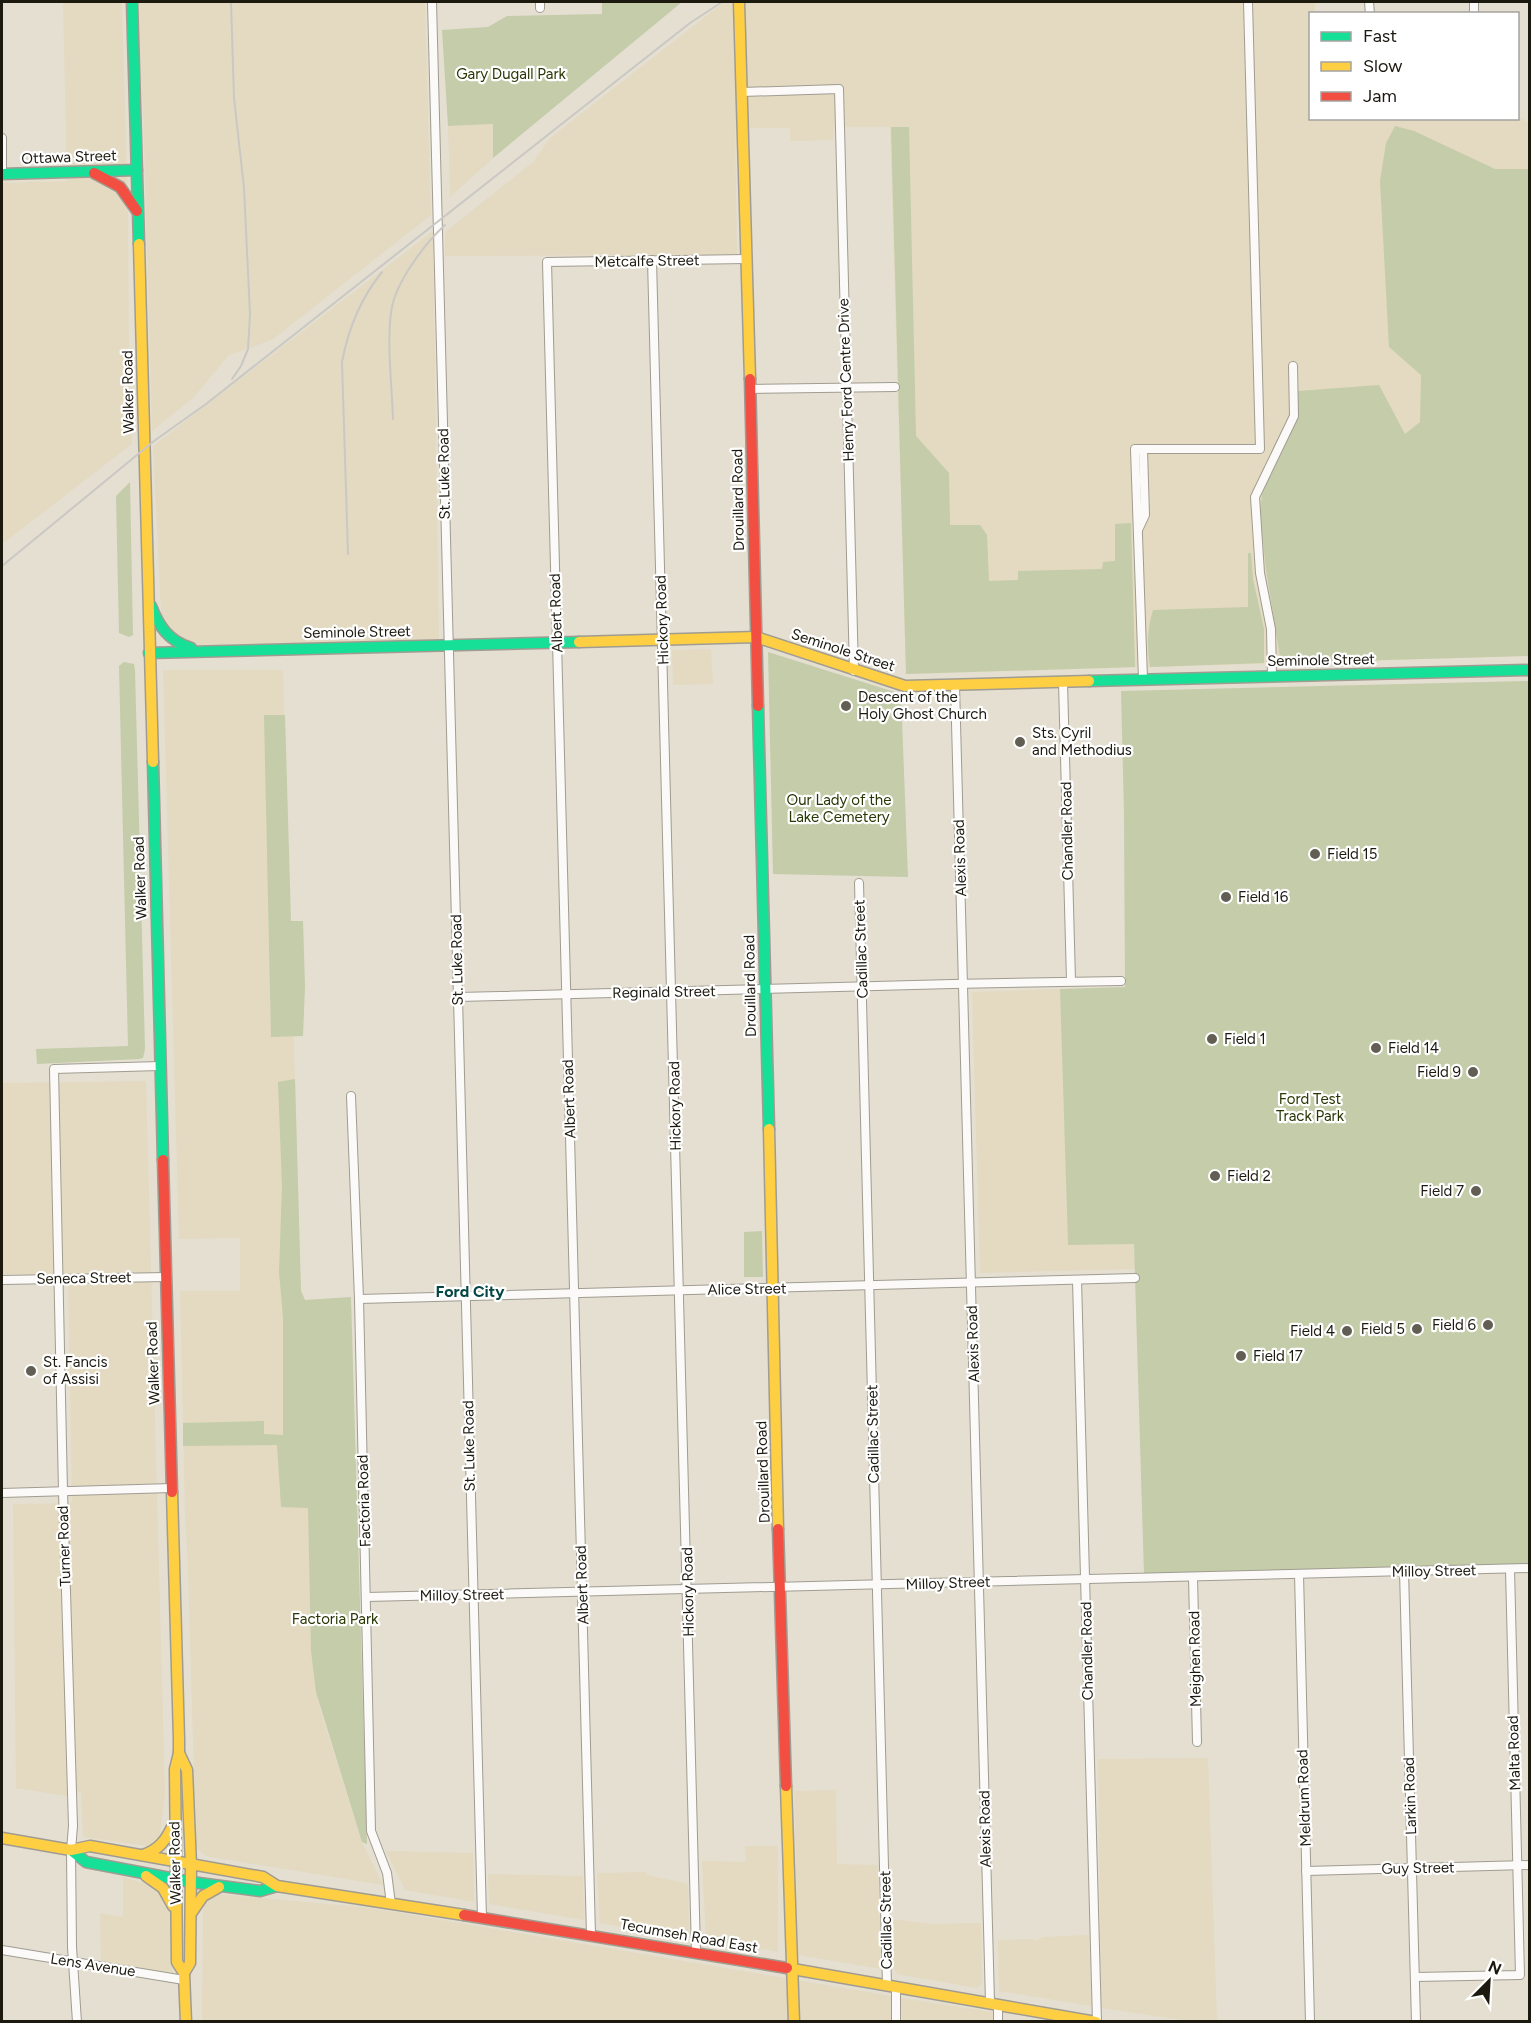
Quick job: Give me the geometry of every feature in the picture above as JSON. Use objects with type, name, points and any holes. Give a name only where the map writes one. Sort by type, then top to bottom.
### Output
[{"type":"main road","name":"Walker Road","points":[[132,2],[179,1753],[175,1769],[177,1962],[184,1976],[186,2022]]},
{"type":"main road","name":"Drouillard Road","points":[[739,2],[794,2022]]},
{"type":"main road","name":"Ottawa Street","points":[[2,174],[137,170]]},
{"type":"main road","points":[[88,171],[109,179],[123,188],[138,213]]},
{"type":"main road","points":[[148,597],[160,628],[182,646],[201,650]]},
{"type":"main road","name":"Seminole Street","points":[[149,653],[756,638],[905,686],[1530,670]]},
{"type":"main road","name":"Walker Road","points":[[179,1753],[187,1770],[191,1865],[190,1963],[184,1976]]},
{"type":"main road","points":[[140,1855],[154,1852],[168,1836],[175,1820]]},
{"type":"main road","name":"Tecumseh Road East","points":[[2,1838],[71,1850],[90,1846],[262,1877],[277,1886],[696,1952],[1096,2022]]},
{"type":"main road","name":"Tecumseh Road East","points":[[71,1850],[86,1862],[191,1882],[260,1891],[277,1886]]},
{"type":"main road","points":[[136,1870],[156,1881],[169,1894],[177,1914]]},
{"type":"main road","points":[[191,1915],[197,1903],[209,1890],[222,1887]]},
{"type":"street","name":"St. Luke Road","points":[[432,2],[482,1918]]},
{"type":"street","points":[[1143,679],[1137,530],[1145,515],[1143,449],[1260,449],[1248,2]]},
{"type":"street","name":"Henry Ford Centre Drive","points":[[742,92],[839,89],[854,671]]},
{"type":"street","points":[[2,138],[2,174]]},
{"type":"street","name":"Metcalfe Street","points":[[547,262],[746,259]]},
{"type":"street","name":"Hickory Road","points":[[652,260],[696,1952]]},
{"type":"street","name":"Albert Road","points":[[547,262],[591,1935]]},
{"type":"street","points":[[1272,677],[1271,629],[1260,573],[1255,497],[1293,416],[1293,366]]},
{"type":"street","points":[[750,389],[895,387]]},
{"type":"street","name":"Chandler Road","points":[[1063,682],[1071,981]]},
{"type":"street","name":"Alexis Road","points":[[955,685],[979,1583],[994,2003],[998,2022]]},
{"type":"street","name":"Cadillac Street","points":[[859,884],[877,1585],[891,1986],[896,2022]]},
{"type":"street","name":"Reginald Street","points":[[458,997],[963,983],[1121,981]]},
{"type":"street","name":"Turner Road","points":[[77,2022],[71,1850],[73,1832],[54,1069],[160,1066]]},
{"type":"street","name":"Factoria Road","points":[[351,1096],[372,1831],[387,1873],[391,1904]]},
{"type":"street","name":"Seneca Street","points":[[2,1280],[166,1276]]},
{"type":"street","name":"Alice Street","points":[[358,1299],[1135,1278]]},
{"type":"street","name":"Chandler Road","points":[[1077,1280],[1096,2022]]},
{"type":"street","points":[[2,1493],[172,1488]]},
{"type":"street","name":"Milloy Street","points":[[367,1597],[1530,1568]]},
{"type":"street","name":"Malta Road","points":[[1415,1977],[1520,1975],[1510,1569]]},
{"type":"street","name":"Larkin Road","points":[[1404,1571],[1416,2022]]},
{"type":"street","name":"Meldrum Road","points":[[1299,1574],[1310,2022]]},
{"type":"street","name":"Meighen Road","points":[[1193,1577],[1197,1742]]},
{"type":"street","name":"Guy Street","points":[[1306,1871],[1530,1865]]},
{"type":"street","name":"Lens Avenue","points":[[2,1950],[184,1976]]},
{"type":"shaded area","points":[[63,2],[122,2],[132,444],[2,544],[2,183],[67,181]]},
{"type":"shaded area","points":[[137,2],[425,2],[431,215],[272,340],[229,355],[193,398],[152,431],[143,109]]},
{"type":"shaded area","points":[[724,2],[1315,2],[1315,12],[1309,12],[1309,120],[1519,120],[1519,118],[1528,122],[1530,144],[1529,656],[906,674],[890,127],[834,127],[833,140],[790,141],[790,128],[735,128],[737,255],[445,256],[445,232],[533,162],[550,138]]},
{"type":"shaded area","points":[[493,124],[493,158],[450,197],[448,126]]},
{"type":"shaded area","points":[[433,231],[439,642],[189,649],[167,631],[161,612],[153,446]]},
{"type":"shaded area","points":[[711,649],[713,684],[673,685],[672,650]]},
{"type":"shaded area","points":[[163,670],[283,670],[301,1291],[305,1300],[311,1651],[320,1709],[362,1842],[383,1885],[210,1857],[196,1847],[180,1291],[240,1291],[240,1238],[179,1239]]},
{"type":"shaded area","points":[[1060,989],[1068,1245],[1134,1244],[1135,1269],[980,1273],[972,992]]},
{"type":"shaded area","points":[[146,1081],[165,1794],[159,1841],[147,1846],[83,1837],[81,1791],[66,1796],[16,1788],[13,1504],[72,1503],[68,1275],[2,1274],[2,1083]]},
{"type":"shaded area","points":[[1208,1758],[1217,2021],[1190,2021],[1101,2008],[1098,1759]]},
{"type":"shaded area","points":[[836,1790],[837,1864],[878,1865],[881,1969],[798,1955],[794,1791]]},
{"type":"shaded area","points":[[745,1846],[778,1846],[778,1952],[706,1939],[702,1861],[746,1862]]},
{"type":"shaded area","points":[[386,1851],[473,1853],[474,1902],[405,1890]]},
{"type":"shaded area","points":[[646,1872],[647,1875],[688,1884],[689,1938],[600,1923],[597,1873]]},
{"type":"shaded area","points":[[488,1874],[583,1876],[584,1920],[489,1904]]},
{"type":"shaded area","points":[[123,1877],[154,1886],[171,1906],[173,1975],[101,1962],[100,1913],[123,1917]]},
{"type":"shaded area","points":[[217,1894],[371,1908],[891,1996],[891,2022],[202,2022],[203,1909],[208,1900]]},
{"type":"shaded area","points":[[892,1919],[934,1924],[981,1923],[982,1984],[976,1988],[897,1974],[893,1966]]},
{"type":"shaded area","points":[[1089,1935],[1091,2006],[999,1991],[998,1940],[1035,1939],[1035,1942],[1043,1937]]},
{"type":"shaded area","points":[[901,1998],[993,2012],[993,2021],[902,2021]]},
{"type":"green space","name":"Gary Dugall Park","points":[[602,2],[682,2],[493,158],[493,124],[448,126],[442,30],[488,27],[507,16],[602,14]]},
{"type":"green space","points":[[1395,126],[1414,131],[1495,169],[1529,169],[1529,656],[1281,663],[1266,570],[1260,512],[1262,495],[1268,480],[1296,422],[1298,391],[1379,385],[1405,434],[1420,422],[1421,375],[1389,347],[1380,181],[1386,143]]},
{"type":"green space","points":[[891,127],[909,127],[916,436],[949,473],[950,525],[980,525],[987,535],[989,581],[1018,580],[1018,571],[1102,569],[1103,562],[1115,561],[1115,524],[1131,523],[1135,667],[906,674]]},
{"type":"green space","points":[[130,482],[133,635],[129,637],[119,633],[116,496]]},
{"type":"green space","points":[[1248,553],[1251,553],[1253,579],[1264,629],[1264,663],[1150,667],[1148,638],[1153,610],[1248,607]]},
{"type":"green space","name":"Our Lady of the Lake Cemetery","points":[[768,652],[901,694],[908,877],[773,874]]},
{"type":"green space","points":[[124,662],[134,664],[135,670],[145,1049],[143,1058],[139,1059],[37,1064],[36,1049],[128,1046],[119,666]]},
{"type":"green space","name":"Ford Test Track Park","points":[[1529,681],[1529,1565],[1144,1574],[1134,1244],[1068,1245],[1060,989],[1125,987],[1121,691]]},
{"type":"green space","points":[[264,715],[285,715],[291,921],[303,921],[305,986],[303,1036],[271,1037]]},
{"type":"green space","name":"Factoria Park","points":[[295,1079],[301,1291],[305,1300],[351,1297],[367,1844],[362,1842],[316,1692],[311,1651],[308,1508],[281,1507],[277,1445],[183,1446],[183,1423],[264,1421],[264,1434],[283,1435],[283,1317],[279,1272],[282,1186],[278,1082]]},
{"type":"green space","points":[[762,1231],[763,1277],[744,1277],[744,1232]]},
{"type":"railway","points":[[231,2],[234,98],[244,188],[250,314],[248,349],[241,366],[232,379]]},
{"type":"railway","points":[[2,566],[154,441],[206,404],[690,23],[722,2]]},
{"type":"railway","points":[[393,419],[389,347],[392,307],[400,286],[413,263],[445,225]]},
{"type":"railway","points":[[348,554],[342,362],[356,315],[382,272]]},
{"type":"traffic: fast","points":[[132,2],[139,244]]},
{"type":"traffic: fast","points":[[2,174],[137,170]]},
{"type":"traffic: fast","points":[[151,606],[166,632],[191,648]]},
{"type":"traffic: fast","points":[[149,653],[579,642]]},
{"type":"traffic: fast","points":[[1089,681],[1530,670]]},
{"type":"traffic: fast","points":[[758,706],[769,1129]]},
{"type":"traffic: fast","points":[[153,762],[163,1160]]},
{"type":"traffic: fast","points":[[71,1850],[86,1862],[191,1882],[260,1891],[277,1886]]},
{"type":"traffic: slow","points":[[739,2],[750,379]]},
{"type":"traffic: slow","points":[[139,244],[153,762]]},
{"type":"traffic: slow","points":[[579,642],[756,637],[905,686],[1089,681]]},
{"type":"traffic: slow","points":[[769,1129],[778,1529]]},
{"type":"traffic: slow","points":[[172,1492],[179,1739],[179,1753],[175,1769],[177,1962],[184,1973],[186,2022]]},
{"type":"traffic: slow","points":[[179,1753],[187,1770],[191,1865],[190,1963],[184,1973]]},
{"type":"traffic: slow","points":[[786,1786],[794,2022]]},
{"type":"traffic: slow","points":[[143,1855],[161,1844],[173,1825]]},
{"type":"traffic: slow","points":[[2,1838],[71,1850],[90,1846],[263,1877],[277,1886],[464,1915]]},
{"type":"traffic: slow","points":[[146,1876],[163,1888],[173,1906]]},
{"type":"traffic: slow","points":[[192,1912],[203,1896],[219,1887]]},
{"type":"traffic: slow","points":[[787,1968],[1096,2022]]},
{"type":"traffic: jam","points":[[94,173],[120,187],[137,211]]},
{"type":"traffic: jam","points":[[750,379],[758,706]]},
{"type":"traffic: jam","points":[[163,1160],[172,1492]]},
{"type":"traffic: jam","points":[[778,1529],[786,1786]]},
{"type":"traffic: jam","points":[[464,1915],[787,1968]]},
{"type":"place","name":"Descent of the Holy Ghost Church","points":[[846,706]]},
{"type":"place","name":"Sts. Cyril and Methodius","points":[[1020,742]]},
{"type":"place","name":"Field 15","points":[[1315,854]]},
{"type":"place","name":"Field 16","points":[[1226,897]]},
{"type":"place","name":"Field 1","points":[[1212,1039]]},
{"type":"place","name":"Field 14","points":[[1376,1048]]},
{"type":"place","name":"Field 9","points":[[1473,1072]]},
{"type":"place","name":"Field 2","points":[[1215,1176]]},
{"type":"place","name":"Field 7","points":[[1476,1191]]},
{"type":"place","name":"Field 6","points":[[1488,1325]]},
{"type":"place","name":"Field 5","points":[[1417,1329]]},
{"type":"place","name":"Field 4","points":[[1347,1331]]},
{"type":"place","name":"Field 17","points":[[1241,1356]]},
{"type":"place","name":"St. Fancis of Assisi","points":[[31,1371]]},
{"type":"district","name":"Ford City","points":[[470,1291]]}]
